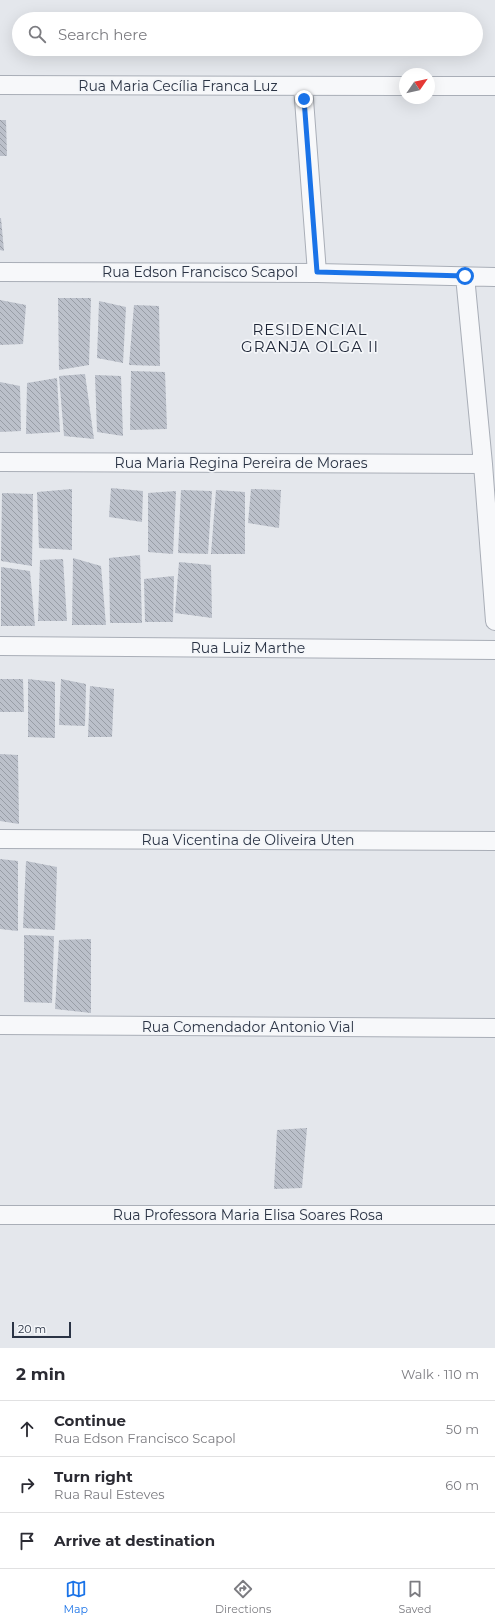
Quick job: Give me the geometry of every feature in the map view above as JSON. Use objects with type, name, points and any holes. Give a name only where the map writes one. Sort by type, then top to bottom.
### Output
[{"type":"street","name":"Rua Maria Cecília Franca Luz","points":[[0,85],[399,86]]},
{"type":"street","points":[[303,86],[317,272]]},
{"type":"street","points":[[435,86],[495,86]]},
{"type":"street","name":"Rua Edson Francisco Scapol","points":[[0,272],[317,272],[495,277]]},
{"type":"street","points":[[465,276],[483,464],[495,621]]},
{"type":"street","name":"Rua Maria Regina Pereira de Moraes","points":[[0,462],[483,464]]},
{"type":"street","name":"Rua Luiz Marthe","points":[[0,646],[495,650]]},
{"type":"street","name":"Rua Vicentina de Oliveira Uten","points":[[0,839],[495,841]]},
{"type":"street","name":"Rua Comendador Antonio Vial","points":[[0,1025],[495,1028]]},
{"type":"street","name":"Rua Professora Maria Elisa Soares Rosa","points":[[0,1215],[495,1215]]},
{"type":"building","points":[[0,120],[6,120],[7,156],[0,156]]},
{"type":"building","points":[[1,218],[4,251],[0,250]]},
{"type":"building","points":[[58,298],[91,298],[89,365],[59,370]]},
{"type":"building","points":[[0,300],[26,305],[23,344],[0,345]]},
{"type":"building","points":[[99,301],[126,307],[123,363],[97,358]]},
{"type":"building","points":[[134,305],[159,306],[160,366],[129,365]]},
{"type":"building","points":[[131,371],[165,372],[167,429],[130,430]]},
{"type":"building","points":[[85,374],[94,439],[64,436],[59,376]]},
{"type":"building","points":[[95,375],[121,376],[123,436],[97,432]]},
{"type":"building","points":[[57,378],[60,432],[26,434],[27,383]]},
{"type":"building","points":[[0,382],[20,386],[21,431],[0,432]]},
{"type":"building","points":[[111,488],[143,491],[142,522],[109,517]]},
{"type":"building","points":[[72,489],[72,550],[39,548],[37,492]]},
{"type":"building","points":[[251,489],[281,490],[279,528],[248,523]]},
{"type":"building","points":[[181,490],[212,491],[208,554],[178,553]]},
{"type":"building","points":[[216,490],[245,492],[245,554],[211,554]]},
{"type":"building","points":[[176,491],[173,554],[148,552],[148,493]]},
{"type":"building","points":[[2,493],[33,494],[32,566],[1,561]]},
{"type":"building","points":[[140,555],[142,623],[110,623],[109,558]]},
{"type":"building","points":[[73,558],[101,566],[106,625],[72,625]]},
{"type":"building","points":[[63,559],[67,621],[38,621],[40,560]]},
{"type":"building","points":[[179,562],[211,565],[212,618],[175,613]]},
{"type":"building","points":[[1,567],[30,571],[35,626],[1,626]]},
{"type":"building","points":[[174,576],[173,622],[145,622],[144,579]]},
{"type":"building","points":[[0,679],[23,679],[24,712],[0,712]]},
{"type":"building","points":[[28,679],[55,682],[55,738],[28,737]]},
{"type":"building","points":[[61,679],[86,684],[85,726],[59,725]]},
{"type":"building","points":[[90,686],[114,689],[112,737],[88,737]]},
{"type":"building","points":[[0,754],[18,755],[19,824],[0,821]]},
{"type":"building","points":[[0,859],[18,861],[18,931],[0,929]]},
{"type":"building","points":[[26,861],[57,867],[55,930],[23,928]]},
{"type":"building","points":[[24,935],[54,936],[52,1003],[24,1002]]},
{"type":"building","points":[[91,939],[91,1013],[55,1009],[59,940]]},
{"type":"building","points":[[307,1128],[302,1188],[274,1189],[277,1130]]},
{"type":"district","name":"RESIDENCIAL GRANJA OLGA II","points":[[310,338]]},
{"type":"route","points":[[304,99],[317,272],[465,276]]}]
